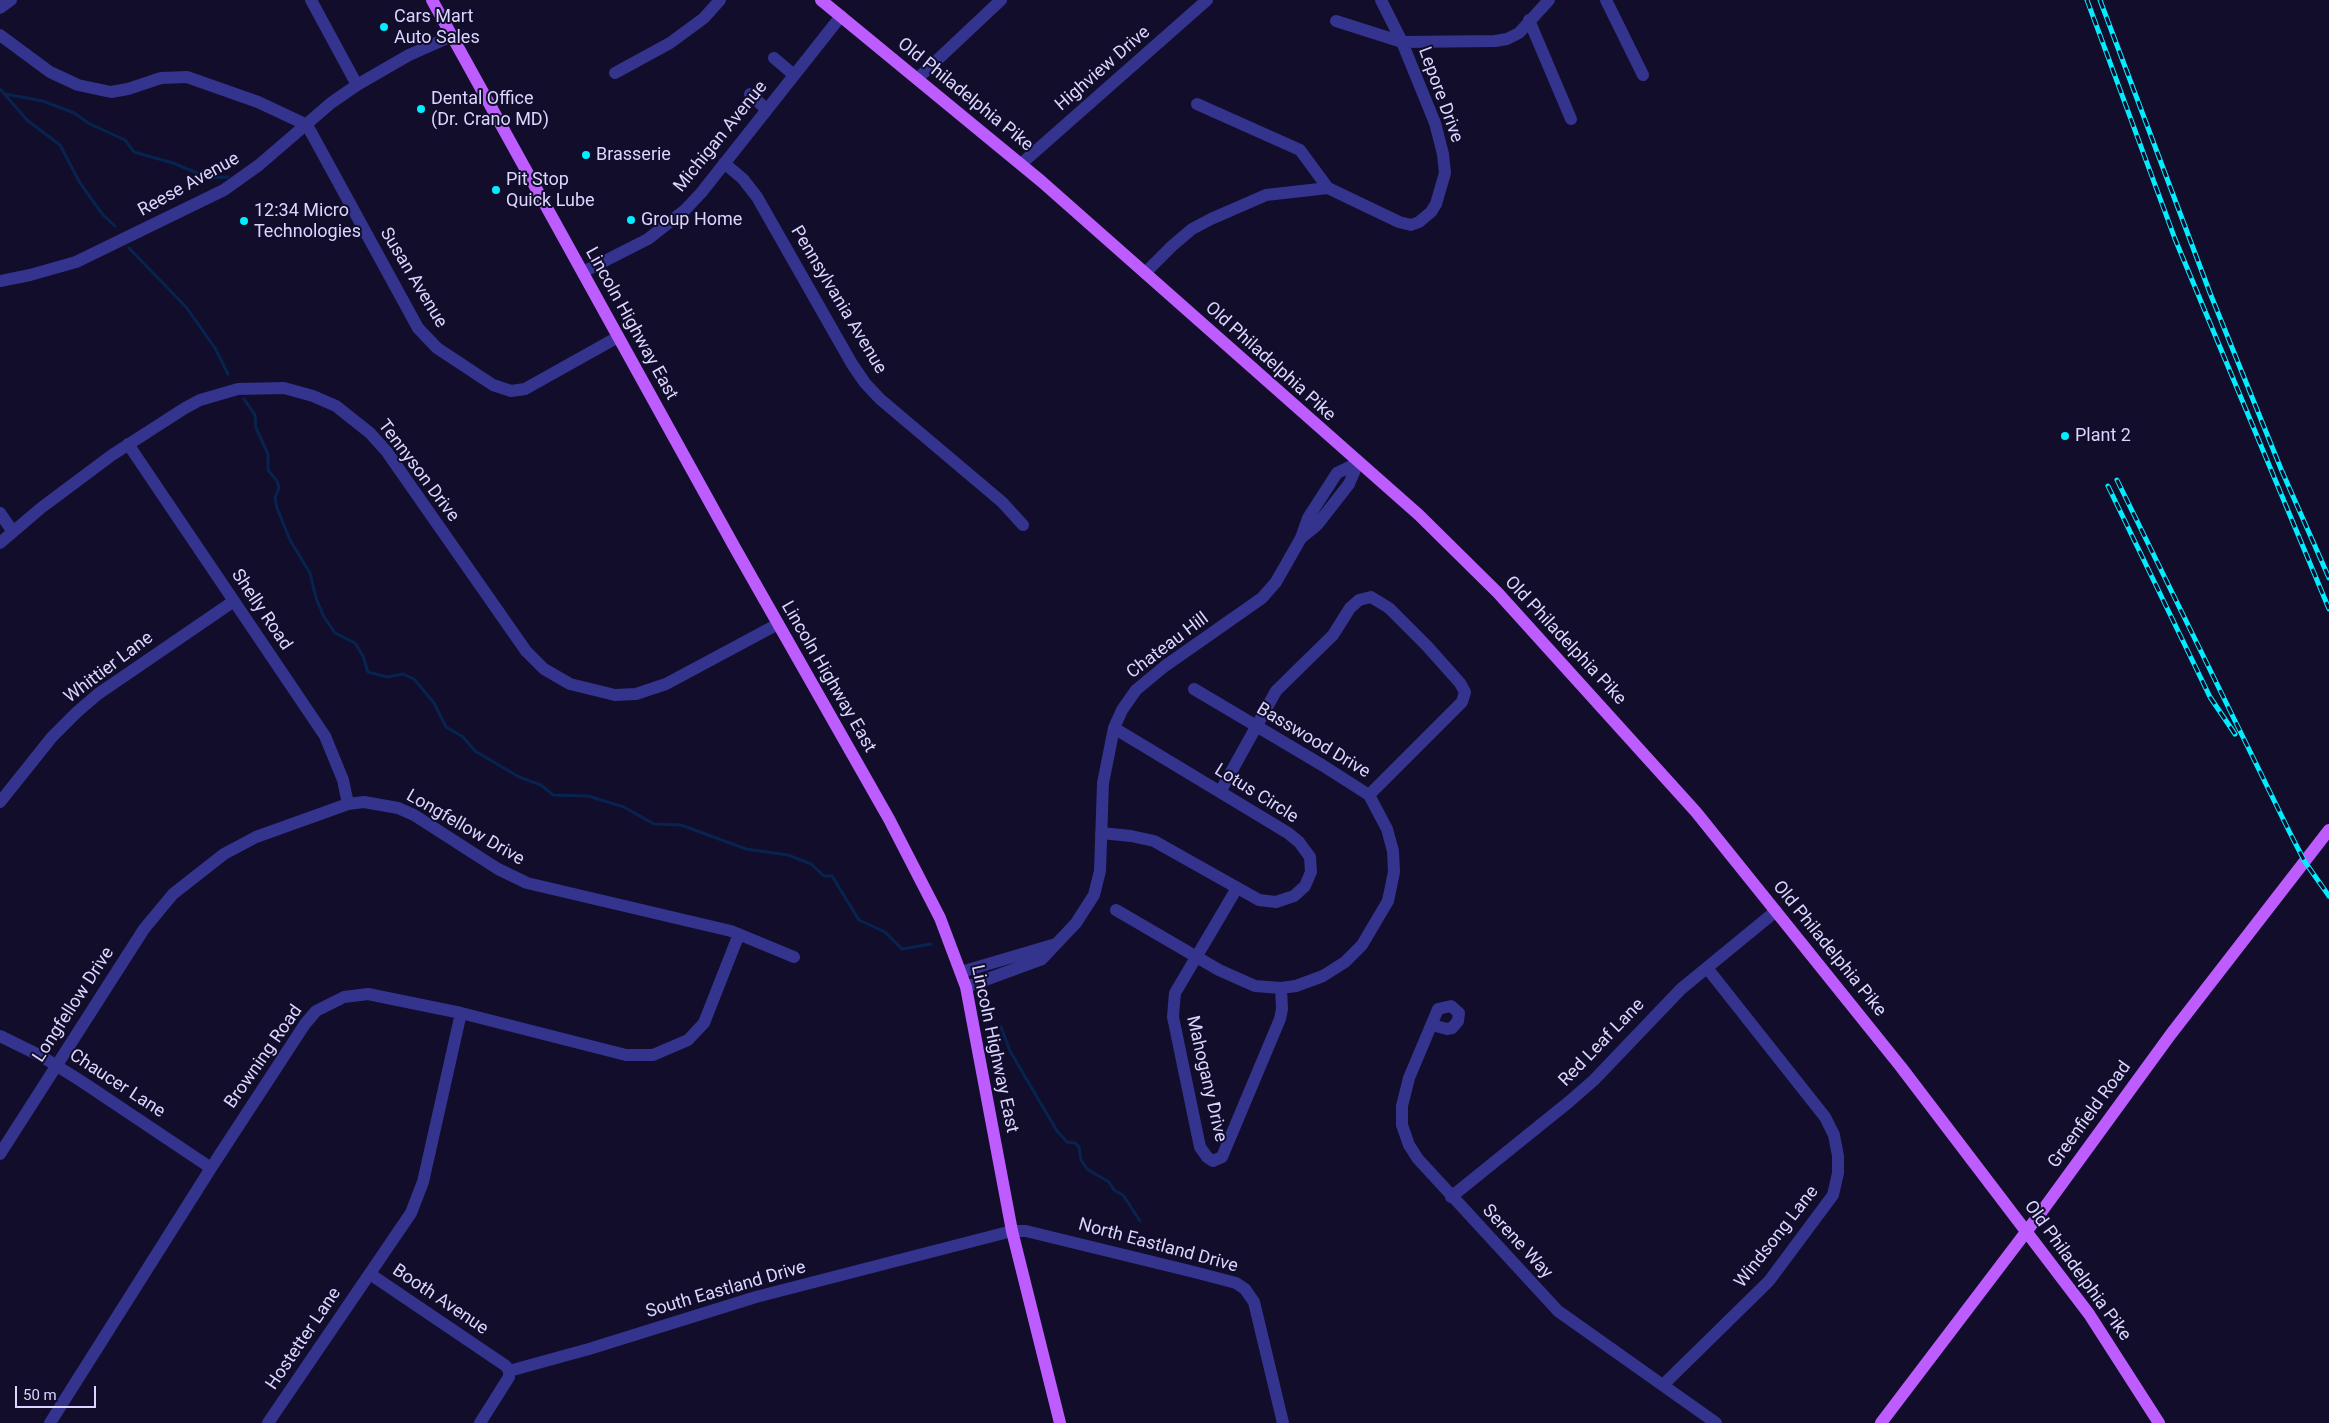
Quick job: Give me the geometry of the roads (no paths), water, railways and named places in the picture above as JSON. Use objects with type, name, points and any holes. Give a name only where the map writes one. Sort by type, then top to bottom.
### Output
[{"type":"main road","name":"Lincoln Highway East","points":[[432,0],[618,337],[920,876],[940,918],[966,987],[1012,1231],[1060,1423]]},
{"type":"main road","name":"Old Philadelphia Pike","points":[[821,0],[1021,164],[1419,515],[1498,593],[1696,812],[1901,1067],[2089,1314],[2159,1423]]},
{"type":"main road","name":"Greenfield Road","points":[[1881,1423],[2026,1231],[2156,1054],[2329,830]]},
{"type":"street","points":[[0,8],[11,0]]},
{"type":"street","points":[[310,0],[357,85]]},
{"type":"street","points":[[615,73],[670,43],[704,18],[720,0]]},
{"type":"street","points":[[917,79],[1001,0]]},
{"type":"street","name":"Highview Drive","points":[[1021,164],[1208,0]]},
{"type":"street","name":"Lepore Drive","points":[[1328,188],[1399,222],[1411,225],[1424,218],[1436,204],[1444,173],[1443,154],[1435,123],[1402,42],[1382,0]]},
{"type":"street","points":[[1336,21],[1402,42],[1507,39],[1519,33],[1549,0]]},
{"type":"street","points":[[1606,0],[1643,75]]},
{"type":"street","name":"Michigan Avenue","points":[[583,272],[628,251],[667,225],[701,193],[841,16]]},
{"type":"street","points":[[1529,20],[1571,120]]},
{"type":"street","points":[[0,36],[50,72],[78,85],[111,92],[128,90],[160,78],[186,77],[258,102],[307,125]]},
{"type":"street","name":"Reese Avenue","points":[[0,281],[30,276],[76,262],[202,202],[240,180],[331,103],[357,85],[409,55],[452,36]]},
{"type":"street","points":[[774,58],[794,74]]},
{"type":"street","points":[[750,94],[766,109]]},
{"type":"street","points":[[1145,273],[1172,246],[1211,218],[1266,195],[1328,188],[1300,150],[1196,104]]},
{"type":"street","name":"Susan Avenue","points":[[307,125],[418,328],[437,348],[493,385],[504,390],[517,392],[539,382],[618,337]]},
{"type":"street","name":"Pennsylvania Avenue","points":[[724,163],[743,180],[757,197],[852,364],[865,383],[880,399],[1002,502],[1023,524]]},
{"type":"street","name":"Tennyson Drive","points":[[0,544],[128,444],[163,420],[200,400],[238,389],[284,388],[313,396],[336,406],[362,425],[387,452],[526,651],[536,662],[554,676],[584,689],[615,696],[636,694],[654,688],[778,624]]},
{"type":"street","name":"Shelly Road","points":[[128,444],[325,736],[343,780],[348,804]]},
{"type":"street","name":"Chateau Hill","points":[[966,987],[1042,959],[1076,923],[1094,895],[1100,872],[1104,783],[1114,728],[1122,710],[1136,690],[1165,666],[1262,598],[1276,582],[1301,538],[1308,518],[1337,473],[1358,463]]},
{"type":"street","points":[[0,514],[13,532]]},
{"type":"street","points":[[1220,792],[1276,692],[1333,635],[1350,608],[1359,600],[1371,597],[1389,608],[1427,646],[1460,683],[1465,692],[1462,702],[1369,795]]},
{"type":"street","name":"Whittier Lane","points":[[0,802],[52,737],[77,712],[98,694],[234,601]]},
{"type":"street","name":"Basswood Drive","points":[[1116,910],[1219,970],[1256,986],[1281,988],[1305,983],[1345,962],[1362,945],[1388,901],[1394,872],[1393,851],[1387,829],[1369,795],[1194,689]]},
{"type":"street","name":"Lotus Circle","points":[[1101,833],[1131,836],[1154,841],[1259,900],[1276,902],[1294,896],[1305,886],[1311,872],[1310,857],[1299,842],[1288,833],[1114,728]]},
{"type":"street","name":"Longfellow Drive","points":[[0,1154],[144,929],[181,888],[224,854],[256,836],[348,804],[373,803],[398,808],[414,815],[498,869],[527,883],[690,919],[739,934],[794,957]]},
{"type":"street","name":"Mahogany Drive","points":[[1237,888],[1175,993],[1173,1017],[1200,1147],[1207,1157],[1213,1161],[1222,1157],[1280,1019],[1282,1009],[1281,988]]},
{"type":"street","name":"Red Leaf Lane","points":[[1452,1197],[1594,1080],[1663,1006],[1776,911]]},
{"type":"street","name":"Browning Road","points":[[50,1423],[211,1168],[305,1024],[316,1012],[331,1002],[344,997],[368,994],[461,1013],[626,1054],[653,1055],[688,1040],[704,1023],[739,934]]},
{"type":"street","name":"Chateau Hill","points":[[961,972],[1056,944]]},
{"type":"street","name":"Windsong Lane","points":[[1663,1385],[1769,1281],[1833,1195],[1838,1173],[1838,1156],[1834,1134],[1825,1117],[1707,968]]},
{"type":"street","name":"Booth Avenue","points":[[461,1013],[420,1190],[400,1232],[370,1274],[506,1366],[509,1371]]},
{"type":"street","name":"Serene Way","points":[[1432,1024],[1409,1078],[1402,1106],[1402,1125],[1409,1145],[1418,1159],[1558,1311],[1716,1423]]},
{"type":"street","name":"Chaucer Lane","points":[[0,1036],[56,1066],[211,1168]]},
{"type":"street","name":"South Eastland Drive","points":[[509,1371],[589,1349],[756,1297],[1012,1231]]},
{"type":"street","name":"North Eastland Drive","points":[[1012,1231],[1036,1233],[1111,1250],[1236,1283],[1245,1289],[1254,1302],[1284,1423]]},
{"type":"street","name":"Hostetter Lane","points":[[268,1423],[370,1274]]},
{"type":"street","points":[[480,1423],[509,1377],[509,1371]]},
{"type":"waterway","points":[[0,89],[27,120],[60,145],[80,183],[103,215],[115,226]]},
{"type":"waterway","points":[[5,94],[43,101],[74,113],[90,124],[125,140],[134,152],[173,163],[209,178],[228,177]]},
{"type":"waterway","points":[[129,248],[186,307],[215,348],[228,374]]},
{"type":"waterway","points":[[244,399],[255,415],[256,428],[268,454],[268,470],[277,481],[279,488],[275,498],[277,508],[290,540],[310,573],[316,598],[324,617],[335,633],[355,643],[363,656],[368,672],[387,677],[403,674],[414,679],[434,703],[446,727],[463,737],[475,751],[519,777],[541,785],[553,795],[588,796],[624,807],[654,824],[681,825],[746,849],[788,855],[811,864],[824,876],[832,876],[859,920],[885,932],[902,949],[931,944]]},
{"type":"waterway","points":[[1001,1027],[1010,1051],[1057,1131],[1067,1142],[1075,1143],[1079,1147],[1081,1160],[1087,1169],[1109,1182],[1114,1190],[1123,1195],[1140,1221]]},
{"type":"railway","points":[[2087,0],[2175,239],[2329,609]]},
{"type":"railway","points":[[2100,0],[2210,293],[2281,469],[2329,578]]},
{"type":"railway","points":[[2117,480],[2290,833],[2305,862],[2329,896]]},
{"type":"railway","points":[[2108,486],[2210,697],[2235,734]]},
{"type":"place","name":"Cars Mart Auto Sales","points":[[384,27]]},
{"type":"place","name":"Dental Office (Dr. Crano MD)","points":[[421,109]]},
{"type":"place","name":"Brasserie","points":[[586,155]]},
{"type":"place","name":"Pit Stop Quick Lube","points":[[496,190]]},
{"type":"place","name":"Group Home","points":[[631,220]]},
{"type":"place","name":"12:34 Micro Technologies","points":[[244,221]]},
{"type":"place","name":"Plant 2","points":[[2065,436]]}]
